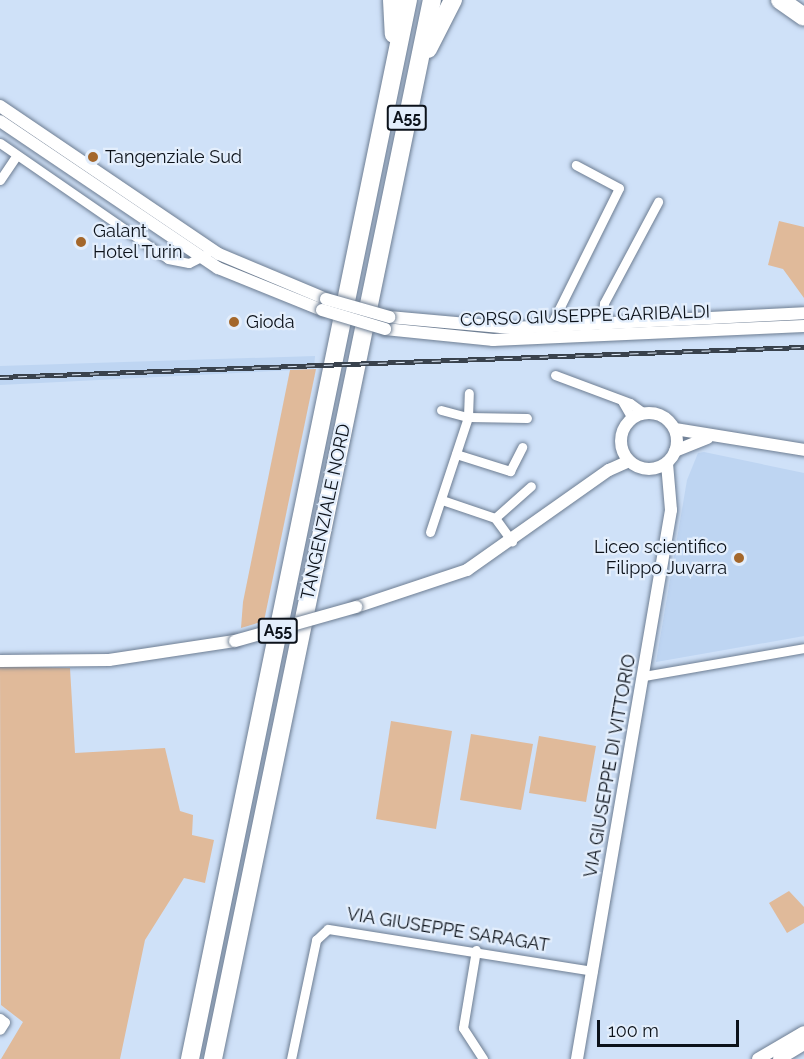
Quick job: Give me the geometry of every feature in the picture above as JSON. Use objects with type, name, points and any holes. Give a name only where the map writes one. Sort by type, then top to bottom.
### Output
[{"type":"highway","points":[[392,0],[396,59]]},
{"type":"highway","name":"TANGENZIALE NORD","points":[[190,1059],[408,0]]},
{"type":"highway","name":"TANGENZIALE NORD","points":[[213,1059],[432,0]]},
{"type":"highway","points":[[417,69],[453,0]]},
{"type":"highway","points":[[781,0],[804,11]]},
{"type":"highway","points":[[781,0],[804,17]]},
{"type":"street","name":"CORSO GIUSEPPE GARIBALDI","points":[[0,106],[207,253]]},
{"type":"street","name":"CORSO GIUSEPPE GARIBALDI","points":[[0,121],[207,253],[324,304],[387,323],[493,340],[804,326]]},
{"type":"street","name":"CORSO GIUSEPPE GARIBALDI","points":[[0,143],[168,259],[189,263],[207,253]]},
{"type":"street","points":[[0,180],[17,155]]},
{"type":"street","points":[[550,327],[620,188],[576,165]]},
{"type":"street","points":[[601,325],[604,303],[658,202]]},
{"type":"street","name":"CORSO GIUSEPPE GARIBALDI","points":[[387,323],[464,327],[550,327],[804,312]]},
{"type":"street","points":[[555,375],[622,401],[645,413],[666,418],[675,429],[675,451]]},
{"type":"street","points":[[430,532],[468,417],[469,393]]},
{"type":"street","points":[[622,401],[632,418]]},
{"type":"street","points":[[441,410],[468,417],[527,418]]},
{"type":"street","points":[[626,456],[622,433],[632,418],[645,413]]},
{"type":"street","points":[[675,429],[804,450]]},
{"type":"street","points":[[652,469],[667,463],[675,451],[711,436]]},
{"type":"street","points":[[456,454],[510,471],[522,447]]},
{"type":"street","points":[[626,456],[652,469],[667,485]]},
{"type":"street","points":[[0,661],[109,660],[235,641],[356,607],[467,570],[512,542],[626,456]]},
{"type":"street","name":"VIA GIUSEPPE DI VITTORIO","points":[[578,1057],[671,510],[667,485],[667,463]]},
{"type":"street","points":[[495,518],[531,486]]},
{"type":"street","points":[[442,500],[495,518],[512,542]]},
{"type":"street","points":[[644,676],[804,648]]},
{"type":"street","name":"VIA GIUSEPPE SARAGAT","points":[[291,1059],[316,940],[328,929],[476,950],[593,971]]},
{"type":"street","points":[[476,950],[463,1028],[483,1059]]},
{"type":"street","points":[[0,1018],[5,1022],[0,1030]]},
{"type":"street","points":[[758,1059],[804,1032]]},
{"type":"street","points":[[779,1059],[804,1044]]},
{"type":"shaded area","points":[[779,221],[804,227],[804,298],[783,269],[768,265]]},
{"type":"shaded area","points":[[315,356],[314,369],[0,385],[0,366]]},
{"type":"shaded area","points":[[316,369],[264,621],[241,628],[243,602],[290,370]]},
{"type":"shaded area","name":"Liceo scientifico Filippo Juvarra","points":[[704,452],[804,473],[804,636],[656,662],[687,480],[698,453]]},
{"type":"shaded area","points":[[0,666],[70,668],[75,753],[165,748],[180,811],[193,815],[192,835],[214,840],[205,883],[184,878],[145,940],[120,1059],[1,1059],[23,1022],[1,1005]]},
{"type":"shaded area","points":[[391,721],[452,731],[436,829],[376,819]]},
{"type":"shaded area","points":[[471,734],[533,744],[521,810],[460,800]]},
{"type":"shaded area","points":[[539,736],[596,746],[586,802],[529,793]]},
{"type":"shaded area","points":[[789,891],[804,907],[804,923],[787,933],[769,903]]},
{"type":"railway","points":[[0,377],[804,347]]},
{"type":"place","name":"Tangenziale Sud","points":[[93,157]]},
{"type":"place","name":"Galant Hotel Turin","points":[[81,242]]},
{"type":"place","name":"Gioda","points":[[234,322]]},
{"type":"place","name":"Liceo scientifico Filippo Juvarra","points":[[739,558]]}]
